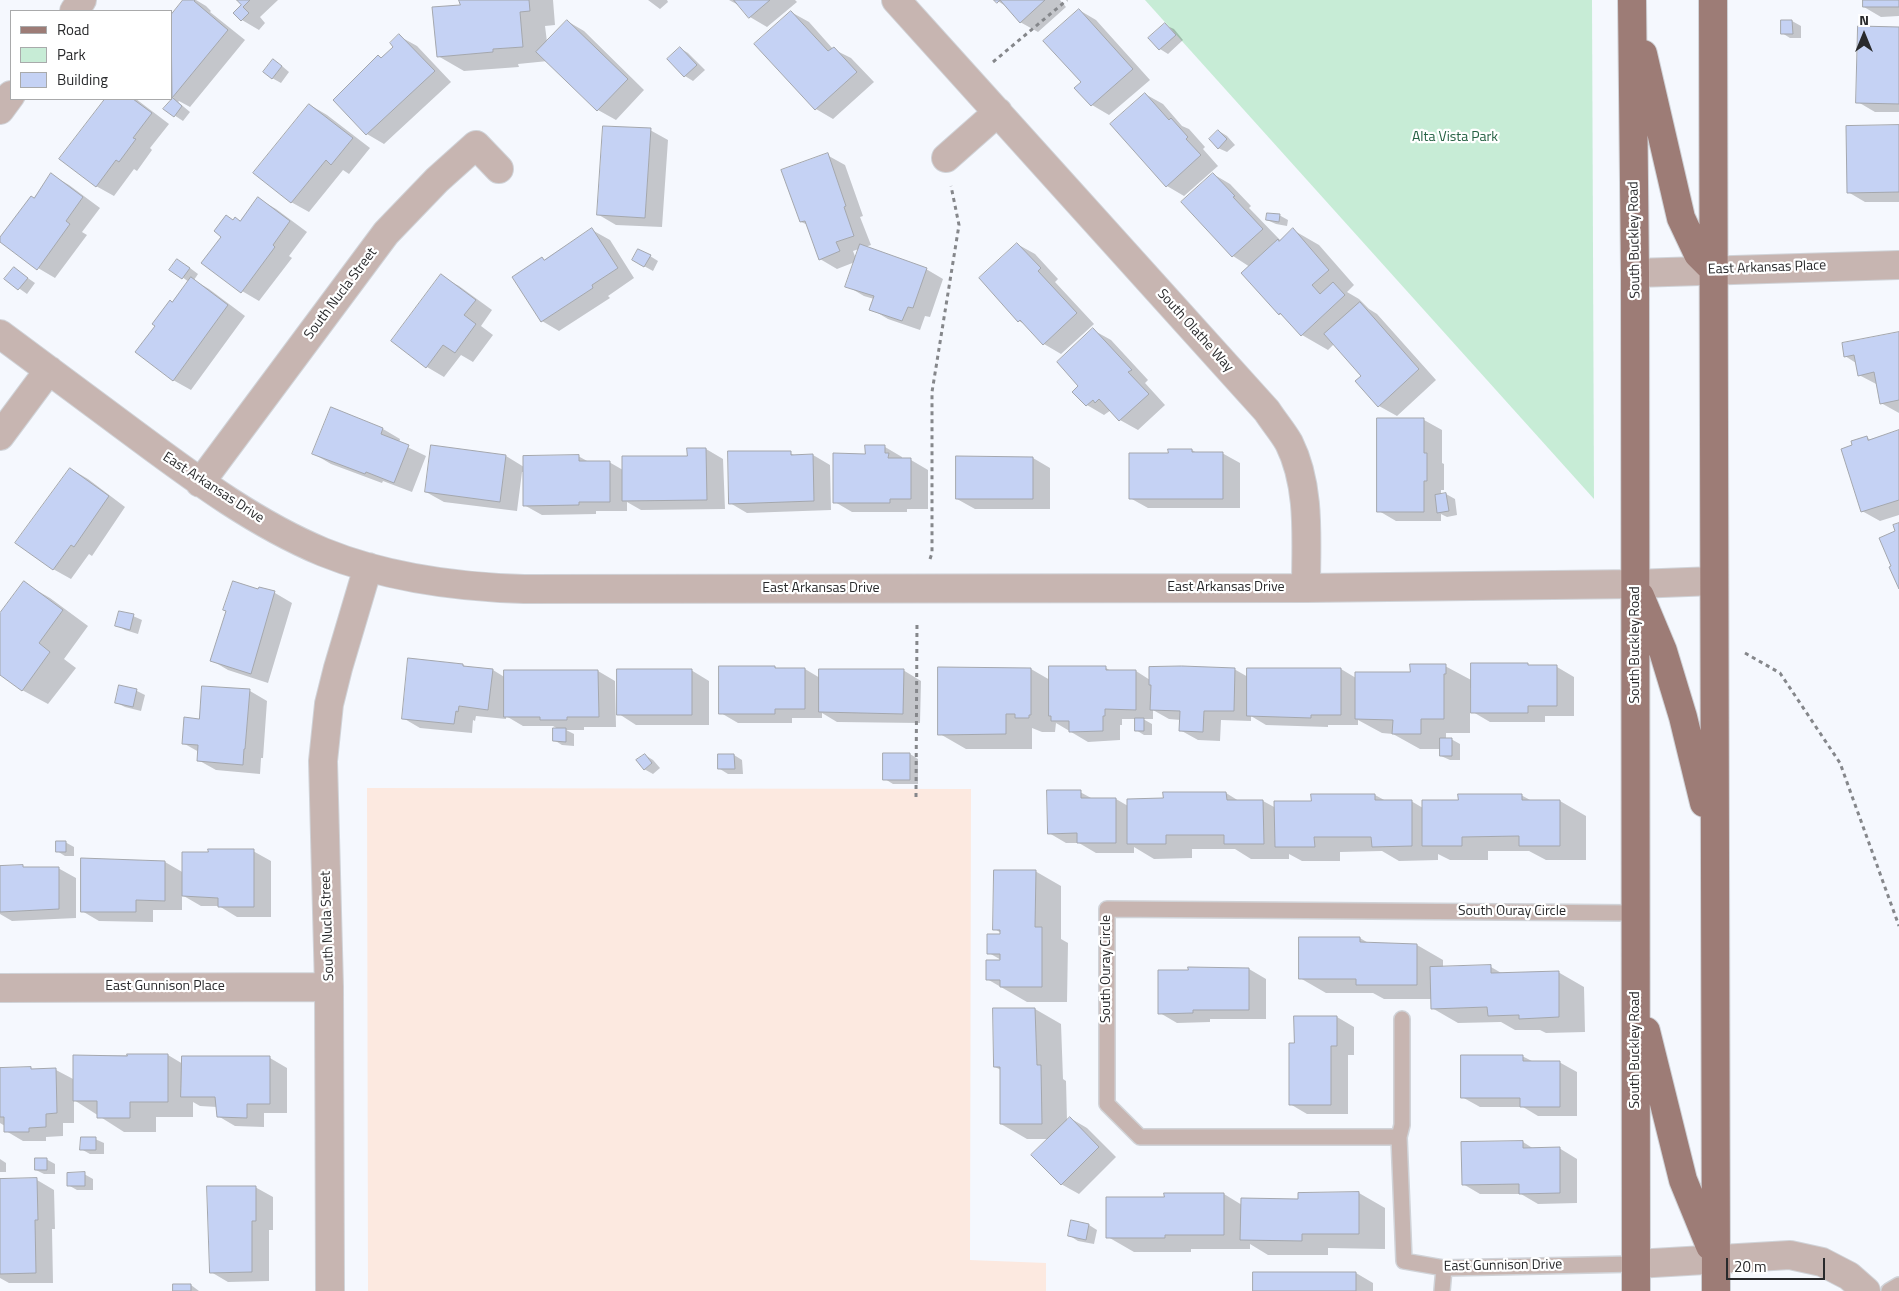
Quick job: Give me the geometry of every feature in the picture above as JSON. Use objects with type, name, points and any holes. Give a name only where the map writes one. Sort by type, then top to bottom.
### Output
[{"type":"main road","points":[[1713,0],[1716,1291]]},
{"type":"main road","points":[[1632,3],[1681,218],[1698,254],[1714,270]]},
{"type":"main road","name":"South Buckley Road","points":[[1632,3],[1636,584],[1636,1291]]},
{"type":"main road","points":[[1636,584],[1663,651],[1680,707],[1715,848]]},
{"type":"main road","points":[[1636,991],[1683,1180],[1716,1258]]},
{"type":"main road","points":[[1636,1264],[1652,1291]]},
{"type":"street","name":"South Olathe Way","points":[[896,0],[1267,411],[1289,443],[1300,473],[1306,512],[1306,588]]},
{"type":"street","points":[[0,110],[10,96]]},
{"type":"street","points":[[946,158],[998,112]]},
{"type":"street","name":"South Nucla Street","points":[[200,482],[386,233],[437,180],[476,145],[499,169]]},
{"type":"street","name":"East Arkansas Place","points":[[1635,273],[1899,265]]},
{"type":"street","name":"East Arkansas Drive","points":[[0,334],[200,482],[247,514],[323,552],[368,567],[423,580],[488,588],[922,589],[1306,588],[1636,584],[1714,580]]},
{"type":"street","points":[[0,436],[49,370]]},
{"type":"street","name":"South Nucla Street","points":[[330,1291],[329,987],[323,761],[329,704],[368,567]]},
{"type":"street","name":"East Gunnison Place","points":[[0,988],[329,987]]},
{"type":"street","points":[[1636,1264],[1790,1254],[1822,1262],[1849,1276],[1866,1291]]},
{"type":"lane","name":"South Ouray Circle","points":[[1400,1137],[1140,1137],[1107,1104],[1107,908],[1636,913]]},
{"type":"lane","points":[[1400,1137],[1402,1125],[1402,1019]]},
{"type":"lane","name":"East Gunnison Drive","points":[[1400,1137],[1404,1261],[1444,1268],[1636,1264]]},
{"type":"lane","points":[[1442,1291],[1444,1268]]},
{"type":"lane","points":[[1888,1291],[1899,1285]]},
{"type":"path","points":[[990,64],[1067,0]]},
{"type":"path","points":[[922,589],[932,553],[932,392],[959,225],[946,158]]},
{"type":"path","points":[[916,797],[917,621]]},
{"type":"path","points":[[1744,653],[1780,673],[1840,763],[1899,926]]},
{"type":"shaded area","points":[[367,788],[971,789],[970,1260],[1046,1263],[1046,1291],[368,1291]]},
{"type":"green space","name":"Alta Vista Park","points":[[1145,0],[1592,0],[1594,499]]},
{"type":"building","points":[[183,0],[195,0],[228,30],[172,98],[172,14]]},
{"type":"building","points":[[237,0],[250,0],[243,7],[249,13],[241,21],[233,13],[241,5]]},
{"type":"building","points":[[459,0],[529,0],[530,11],[520,12],[523,47],[493,49],[493,52],[437,57],[432,7],[460,5]]},
{"type":"building","points":[[734,0],[770,0],[749,18]]},
{"type":"building","points":[[1000,0],[1045,0],[1020,23]]},
{"type":"building","points":[[1863,0],[1899,0],[1899,7],[1863,7]]},
{"type":"building","points":[[1079,9],[1133,69],[1091,106],[1074,88],[1081,82],[1043,41]]},
{"type":"building","points":[[791,11],[828,51],[834,47],[857,72],[815,110],[754,44]]},
{"type":"building","points":[[567,20],[628,79],[597,111],[536,52]]},
{"type":"building","points":[[1781,20],[1792,20],[1793,34],[1781,34]]},
{"type":"building","points":[[1165,23],[1176,35],[1159,50],[1148,38]]},
{"type":"building","points":[[1858,26],[1899,27],[1899,104],[1856,103]]},
{"type":"building","points":[[399,34],[435,71],[366,135],[333,100],[378,55],[381,58],[393,47],[390,43]]},
{"type":"building","points":[[680,47],[697,65],[684,77],[667,59]]},
{"type":"building","points":[[273,59],[282,66],[272,79],[263,72]]},
{"type":"building","points":[[1145,93],[1169,120],[1171,118],[1188,137],[1186,139],[1201,155],[1166,187],[1110,124]]},
{"type":"building","points":[[172,99],[182,106],[174,117],[163,109]]},
{"type":"building","points":[[104,100],[134,100],[152,113],[133,138],[136,139],[119,162],[116,160],[96,187],[59,159]]},
{"type":"building","points":[[309,104],[353,138],[331,165],[326,160],[291,203],[253,173]]},
{"type":"building","points":[[1899,125],[1899,192],[1847,193],[1846,126]]},
{"type":"building","points":[[603,126],[651,128],[645,218],[597,215]]},
{"type":"building","points":[[1218,130],[1227,139],[1218,149],[1209,139]]},
{"type":"building","points":[[828,153],[854,236],[836,242],[840,251],[819,260],[805,221],[800,222],[781,170]]},
{"type":"building","points":[[51,173],[83,197],[66,221],[70,224],[37,270],[0,242],[0,237],[31,196],[34,198]]},
{"type":"building","points":[[1213,173],[1263,229],[1232,257],[1181,202]]},
{"type":"building","points":[[258,197],[290,221],[273,245],[275,247],[241,293],[201,263],[221,237],[214,231],[226,215],[233,220],[235,217],[240,221]]},
{"type":"building","points":[[1267,213],[1280,214],[1279,222],[1266,220]]},
{"type":"building","points":[[592,228],[618,268],[592,285],[593,288],[541,322],[512,277],[542,257],[544,260]]},
{"type":"building","points":[[1293,228],[1329,270],[1312,285],[1320,294],[1333,282],[1345,295],[1301,336],[1241,273]]},
{"type":"building","points":[[1017,243],[1041,268],[1038,271],[1077,313],[1043,345],[1020,320],[1018,322],[979,278]]},
{"type":"building","points":[[860,244],[927,268],[913,308],[908,307],[902,321],[869,310],[874,296],[845,287]]},
{"type":"building","points":[[638,249],[651,255],[644,267],[632,260]]},
{"type":"building","points":[[177,259],[190,268],[182,279],[169,270]]},
{"type":"building","points":[[14,267],[28,278],[18,290],[4,279]]},
{"type":"building","points":[[441,274],[476,300],[464,315],[476,324],[455,353],[443,345],[426,368],[391,341]]},
{"type":"building","points":[[191,277],[228,305],[173,381],[135,352],[155,326],[152,324]]},
{"type":"building","points":[[1360,302],[1419,369],[1378,407],[1355,381],[1361,376],[1324,334]]},
{"type":"building","points":[[1093,328],[1132,370],[1128,372],[1149,394],[1119,421],[1099,399],[1095,403],[1093,400],[1086,406],[1072,392],[1078,386],[1057,362]]},
{"type":"building","points":[[1899,332],[1899,400],[1880,404],[1874,372],[1858,376],[1854,355],[1844,357],[1842,343]]},
{"type":"building","points":[[331,407],[383,428],[381,434],[409,445],[394,483],[312,454]]},
{"type":"building","points":[[1377,418],[1424,418],[1424,453],[1427,453],[1427,481],[1424,481],[1424,512],[1377,512]]},
{"type":"building","points":[[1899,430],[1899,500],[1861,512],[1841,449],[1852,445],[1851,441],[1867,436],[1868,440]]},
{"type":"building","points":[[431,445],[506,455],[500,502],[425,492]]},
{"type":"building","points":[[865,445],[885,445],[885,453],[889,453],[888,458],[911,458],[911,499],[890,499],[890,503],[833,503],[833,453],[865,454]]},
{"type":"building","points":[[687,448],[706,448],[707,500],[622,501],[622,456],[687,456]]},
{"type":"building","points":[[1168,449],[1192,449],[1192,452],[1223,452],[1223,499],[1129,499],[1129,453],[1168,453]]},
{"type":"building","points":[[728,451],[791,451],[791,455],[813,454],[814,501],[729,504]]},
{"type":"building","points":[[579,455],[579,461],[610,461],[610,502],[579,502],[579,505],[523,506],[523,456]]},
{"type":"building","points":[[956,456],[1033,457],[1033,499],[956,499]]},
{"type":"building","points":[[70,468],[109,496],[74,547],[71,545],[53,570],[15,543]]},
{"type":"building","points":[[1446,493],[1449,511],[1437,513],[1435,495]]},
{"type":"building","points":[[1899,523],[1899,589],[1879,538],[1895,531],[1893,525]]},
{"type":"building","points":[[24,581],[63,610],[39,643],[50,652],[22,691],[0,675],[0,613]]},
{"type":"building","points":[[233,581],[258,589],[259,587],[275,591],[251,674],[210,661],[226,611],[223,610]]},
{"type":"building","points":[[119,611],[134,614],[130,630],[115,626]]},
{"type":"building","points":[[408,658],[493,669],[488,710],[459,706],[458,712],[456,711],[454,724],[402,719]]},
{"type":"building","points":[[1471,663],[1557,665],[1557,706],[1528,706],[1528,713],[1471,713]]},
{"type":"building","points":[[1410,664],[1446,664],[1446,674],[1444,674],[1444,719],[1421,719],[1421,734],[1392,734],[1393,720],[1355,719],[1355,672],[1410,672]]},
{"type":"building","points":[[719,666],[805,668],[805,709],[775,709],[775,714],[719,714]]},
{"type":"building","points":[[1049,666],[1106,666],[1106,670],[1136,670],[1136,710],[1105,709],[1103,731],[1069,732],[1069,721],[1051,721],[1051,716],[1049,716]]},
{"type":"building","points":[[938,667],[1031,668],[1031,715],[1029,715],[1029,718],[1015,718],[1015,714],[1006,714],[1006,734],[938,735]]},
{"type":"building","points":[[1149,667],[1235,668],[1234,711],[1204,711],[1203,732],[1179,731],[1180,711],[1150,710],[1151,685],[1149,685]]},
{"type":"building","points":[[1247,668],[1341,668],[1341,715],[1311,715],[1311,718],[1247,716]]},
{"type":"building","points":[[617,669],[692,669],[692,715],[617,715]]},
{"type":"building","points":[[819,669],[904,669],[903,714],[819,712]]},
{"type":"building","points":[[504,670],[598,670],[599,717],[567,717],[567,720],[540,720],[540,717],[504,717]]},
{"type":"building","points":[[119,685],[137,689],[133,707],[115,703]]},
{"type":"building","points":[[202,686],[250,689],[243,765],[197,761],[198,745],[182,744],[184,717],[199,719]]},
{"type":"building","points":[[1135,718],[1144,718],[1144,731],[1135,731]]},
{"type":"building","points":[[553,728],[566,728],[566,742],[553,741]]},
{"type":"building","points":[[1440,738],[1452,738],[1452,756],[1440,756]]},
{"type":"building","points":[[883,753],[910,753],[910,780],[883,780]]},
{"type":"building","points":[[645,754],[652,763],[644,770],[636,760]]},
{"type":"building","points":[[718,754],[734,754],[735,769],[718,769]]},
{"type":"building","points":[[1047,790],[1081,790],[1081,798],[1116,798],[1116,843],[1077,843],[1077,833],[1048,834]]},
{"type":"building","points":[[1163,792],[1226,792],[1227,800],[1263,800],[1264,844],[1224,844],[1224,835],[1166,835],[1166,844],[1127,844],[1127,799],[1163,798]]},
{"type":"building","points":[[1311,794],[1375,794],[1375,800],[1412,800],[1412,846],[1372,847],[1371,837],[1314,837],[1315,847],[1275,847],[1274,801],[1311,801]]},
{"type":"building","points":[[1458,794],[1522,794],[1522,800],[1560,800],[1560,846],[1519,846],[1519,836],[1462,837],[1462,846],[1422,846],[1422,800],[1458,800]]},
{"type":"building","points":[[56,841],[66,841],[66,852],[56,852]]},
{"type":"building","points":[[208,849],[254,849],[254,907],[218,907],[218,898],[182,896],[182,852],[208,852]]},
{"type":"building","points":[[81,858],[165,861],[165,901],[136,900],[136,912],[81,912]]},
{"type":"building","points":[[23,865],[23,867],[59,867],[59,909],[0,912],[0,866]]},
{"type":"building","points":[[994,870],[1036,870],[1035,927],[1042,927],[1042,987],[1000,987],[1000,980],[986,980],[986,960],[1000,960],[1000,954],[987,954],[987,934],[1000,934],[1000,930],[993,930]]},
{"type":"building","points":[[1299,937],[1360,937],[1360,942],[1417,944],[1417,985],[1356,985],[1356,979],[1299,979]]},
{"type":"building","points":[[1491,965],[1491,973],[1559,971],[1559,1017],[1519,1019],[1519,1015],[1488,1016],[1487,1007],[1431,1009],[1430,967]]},
{"type":"building","points":[[1188,967],[1249,968],[1249,1010],[1193,1010],[1193,1013],[1158,1014],[1158,970],[1188,970]]},
{"type":"building","points":[[993,1008],[1035,1008],[1037,1065],[1041,1065],[1042,1124],[1000,1124],[1000,1067],[994,1067]]},
{"type":"building","points":[[1294,1016],[1337,1016],[1337,1046],[1331,1046],[1331,1105],[1289,1105],[1289,1043],[1294,1043]]},
{"type":"building","points":[[127,1054],[168,1054],[168,1102],[130,1102],[130,1118],[97,1118],[97,1101],[73,1101],[73,1055],[127,1056]]},
{"type":"building","points":[[1461,1055],[1523,1055],[1523,1061],[1560,1061],[1560,1107],[1520,1107],[1520,1098],[1461,1098]]},
{"type":"building","points":[[182,1056],[270,1056],[270,1104],[247,1104],[247,1118],[217,1117],[215,1097],[181,1097]]},
{"type":"building","points":[[31,1067],[31,1069],[56,1068],[57,1113],[46,1114],[46,1127],[29,1128],[29,1132],[4,1132],[4,1117],[0,1117],[0,1068]]},
{"type":"building","points":[[1070,1117],[1099,1147],[1061,1185],[1031,1155]]},
{"type":"building","points":[[81,1137],[96,1137],[96,1150],[80,1150]]},
{"type":"building","points":[[1523,1141],[1523,1148],[1560,1147],[1560,1193],[1519,1194],[1519,1184],[1462,1185],[1461,1142]]},
{"type":"building","points":[[35,1158],[47,1158],[47,1170],[35,1170]]},
{"type":"building","points":[[85,1172],[85,1186],[67,1186],[67,1173]]},
{"type":"building","points":[[37,1178],[38,1220],[35,1220],[36,1273],[0,1274],[0,1179]]},
{"type":"building","points":[[207,1186],[256,1186],[256,1221],[252,1221],[252,1272],[210,1273]]},
{"type":"building","points":[[1359,1192],[1359,1234],[1302,1234],[1302,1241],[1240,1240],[1241,1198],[1298,1199],[1298,1193]]},
{"type":"building","points":[[1164,1193],[1224,1193],[1224,1235],[1106,1238],[1106,1197],[1164,1197]]},
{"type":"building","points":[[1071,1220],[1089,1224],[1086,1240],[1068,1236]]},
{"type":"building","points":[[1253,1272],[1356,1272],[1356,1291],[1253,1291]]},
{"type":"building","points":[[173,1284],[191,1284],[191,1291],[173,1291]]}]
